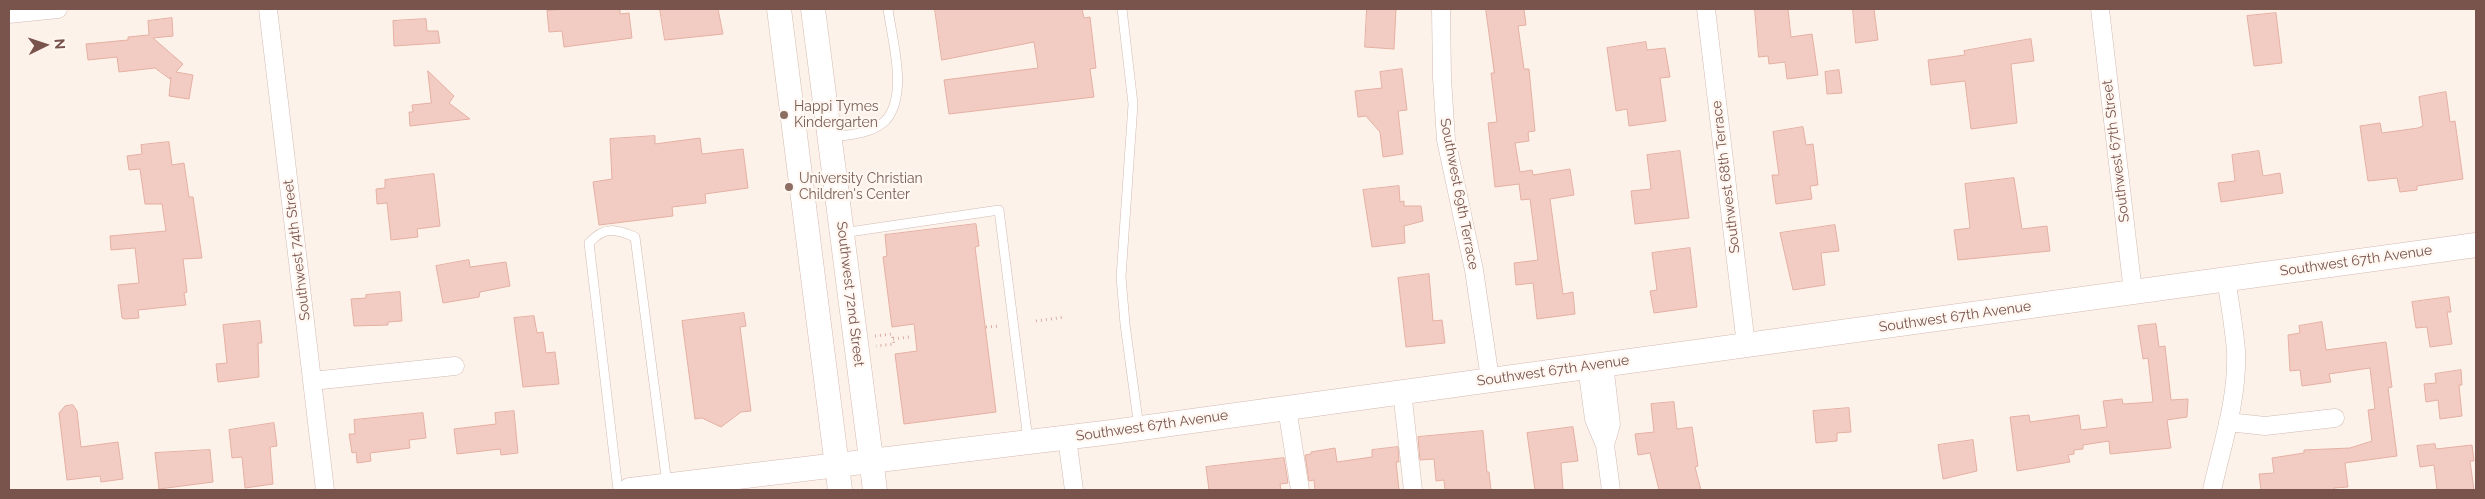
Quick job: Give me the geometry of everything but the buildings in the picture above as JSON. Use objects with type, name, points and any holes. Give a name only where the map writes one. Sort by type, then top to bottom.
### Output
[{"type":"main road","points":[[779,9],[840,490]]},
{"type":"main road","name":"Southwest 72nd Street","points":[[813,9],[875,490]]},
{"type":"main road","name":"Southwest 67th Avenue","points":[[630,490],[1067,438],[2476,245]]},
{"type":"street","points":[[9,14],[58,9]]},
{"type":"street","name":"Southwest 74th Street","points":[[268,9],[325,490]]},
{"type":"street","name":"Southwest 69th Terrace","points":[[1441,9],[1442,78],[1446,140],[1474,270],[1490,379]]},
{"type":"street","name":"Southwest 68th Terrace","points":[[1706,9],[1746,345]]},
{"type":"street","name":"Southwest 67th Street","points":[[2100,9],[2133,292]]},
{"type":"street","points":[[2212,490],[2233,403],[2236,352],[2226,279]]},
{"type":"street","points":[[1595,365],[1611,418],[1610,431],[1605,445],[1611,490]]},
{"type":"street","points":[[312,381],[455,366]]},
{"type":"street","points":[[1402,392],[1413,490]]},
{"type":"street","points":[[1286,408],[1300,490]]},
{"type":"street","points":[[2228,422],[2265,426],[2335,418]]},
{"type":"street","points":[[1067,438],[1074,490]]},
{"type":"lane","points":[[830,138],[864,132],[884,122],[894,105],[899,86],[888,9]]},
{"type":"lane","points":[[1122,9],[1133,104],[1121,277],[1128,352],[1139,428]]},
{"type":"lane","points":[[842,233],[999,210],[1029,442]]},
{"type":"lane","points":[[618,490],[589,243],[598,234],[618,230],[635,237],[667,486]]},
{"type":"path","points":[[1036,321],[1065,317]]},
{"type":"path","points":[[986,327],[1004,325]]},
{"type":"path","points":[[875,336],[892,334],[894,344],[876,346]]},
{"type":"path","points":[[893,339],[909,337]]},
{"type":"place","name":"Happi Tymes Kindergarten","points":[[784,115]]},
{"type":"place","name":"University Christian Children's Center","points":[[789,187]]}]
